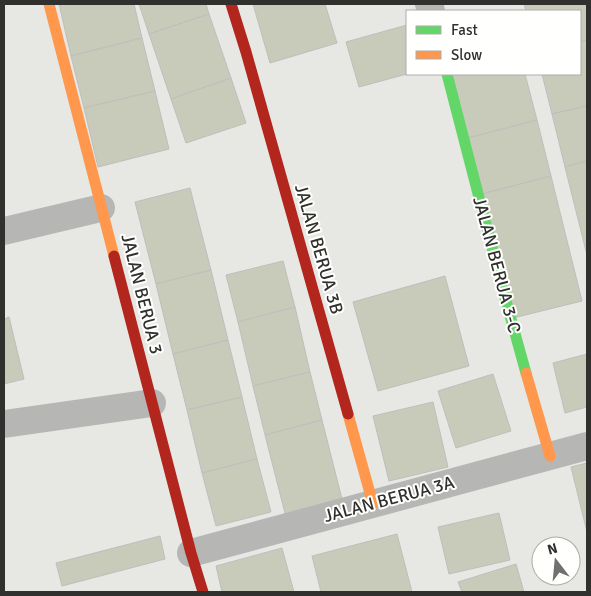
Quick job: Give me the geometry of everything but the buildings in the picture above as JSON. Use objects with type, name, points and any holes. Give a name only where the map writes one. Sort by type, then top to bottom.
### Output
[{"type":"street","name":"JALAN BERUA 3","points":[[49,4],[191,553],[203,592]]},
{"type":"street","name":"JALAN BERUA 3B","points":[[231,4],[373,504]]},
{"type":"street","name":"JALAN BERUA 3-C","points":[[447,75],[504,294],[550,456]]},
{"type":"street","points":[[4,231],[101,208]]},
{"type":"street","points":[[4,424],[152,403]]},
{"type":"street","name":"JALAN BERUA 3A","points":[[191,553],[587,446]]},
{"type":"traffic: fast","points":[[447,75],[526,373]]},
{"type":"traffic: slow","points":[[49,4],[114,256]]},
{"type":"traffic: slow","points":[[526,373],[550,456]]},
{"type":"traffic: slow","points":[[348,414],[373,504]]},
{"type":"traffic: jam","points":[[231,4],[348,414]]},
{"type":"traffic: jam","points":[[114,256],[191,553],[203,592]]}]
